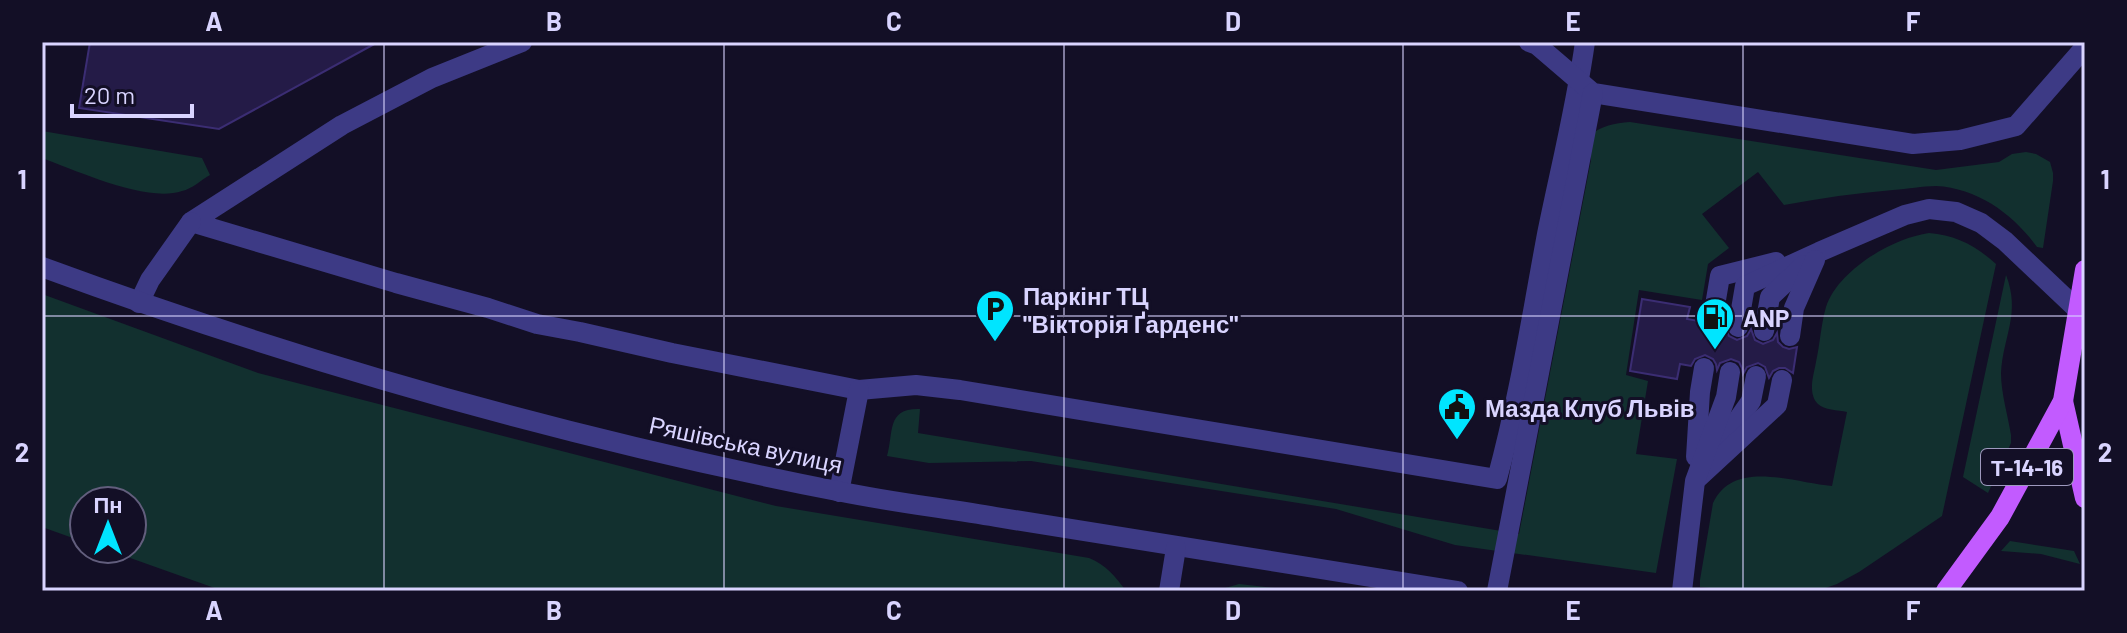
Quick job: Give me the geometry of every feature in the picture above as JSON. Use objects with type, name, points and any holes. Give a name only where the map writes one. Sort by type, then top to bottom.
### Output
[{"type":"main road","name":"Т-14-16","points":[[1946,591],[2000,517],[2063,401],[2085,270]]},
{"type":"main road","name":"Т-14-16","points":[[2063,401],[2085,498]]},
{"type":"street","points":[[139,303],[150,280],[191,222],[342,125],[432,78],[522,42]]},
{"type":"street","points":[[1529,42],[1537,45],[1586,87],[1913,144],[1960,140],[2016,126],[2085,47]]},
{"type":"street","points":[[1497,591],[1586,87],[1585,42]]},
{"type":"street","points":[[1497,479],[1514,413],[1551,215],[1586,87]]},
{"type":"street","points":[[1738,327],[1745,286],[1905,215],[1929,209],[1956,212],[1981,223],[2005,241],[2079,311]]},
{"type":"street","points":[[191,222],[537,324],[859,390],[916,385],[960,390],[1518,481]]},
{"type":"street","points":[[1712,323],[1720,276],[1819,252]]},
{"type":"street","points":[[1764,331],[1770,297],[1819,252]]},
{"type":"street","points":[[1790,336],[1794,308],[1819,252]]},
{"type":"street","name":"Ряшівська вулиця","points":[[42,267],[139,303],[328,364],[590,437],[839,492],[1458,591]]},
{"type":"street","points":[[1682,591],[1704,368]]},
{"type":"street","points":[[1695,481],[1726,397],[1730,372]]},
{"type":"street","points":[[1695,481],[1751,401],[1756,376]]},
{"type":"street","points":[[1695,481],[1777,405],[1782,380]]},
{"type":"street","points":[[839,492],[859,390]]},
{"type":"street","points":[[1169,591],[1176,548]]},
{"type":"green space","points":[[1630,122],[1936,170],[1999,162],[2012,154],[2036,154],[2050,162],[2053,173],[2043,248],[2037,247],[2017,224],[1994,205],[1966,192],[1936,186],[1852,194],[1784,205],[1758,172],[1702,214],[1729,248],[1708,264],[1702,300],[1639,290],[1626,375],[1648,381],[1636,454],[1677,459],[1656,573],[1455,545],[1336,509],[1031,461],[929,463],[887,456],[896,417],[909,410],[920,409],[918,433],[1519,534],[1591,160],[1590,135],[1608,126]]},
{"type":"green space","points":[[42,131],[202,158],[210,175],[182,191],[167,194],[131,189],[42,158]]},
{"type":"green space","points":[[1929,233],[1965,242],[1996,264],[1942,516],[1859,572],[1817,591],[1737,591],[1700,587],[1713,503],[1723,489],[1735,481],[1766,476],[1832,486],[1847,412],[1821,406],[1815,400],[1812,389],[1826,307],[1842,281],[1868,258],[1899,241]]},
{"type":"green space","points":[[2006,275],[2012,313],[2001,373],[2011,443],[1988,493],[1963,477]]},
{"type":"green space","points":[[42,294],[258,373],[776,506],[1089,558],[1110,572],[1126,591],[223,591],[148,564],[148,485],[68,485],[68,536],[42,527]]},
{"type":"green space","points":[[2010,541],[2074,551],[2080,564],[2041,554],[2001,551]]},
{"type":"green space","points":[[1239,584],[1302,591],[1215,591]]},
{"type":"building","points":[[90,42],[378,42],[219,129],[79,108]]},
{"type":"building","name":"ANP","points":[[1642,299],[1690,307],[1687,319],[1699,321],[1700,328],[1709,336],[1717,335],[1725,325],[1729,336],[1737,340],[1747,336],[1751,329],[1755,340],[1763,344],[1773,340],[1777,333],[1778,342],[1783,347],[1797,347],[1793,373],[1779,368],[1769,378],[1765,367],[1758,363],[1747,367],[1743,374],[1739,362],[1731,359],[1720,363],[1717,370],[1713,359],[1705,355],[1695,359],[1691,366],[1680,364],[1677,379],[1630,371]]},
{"type":"place","name":"Паркінг ТЦ \"Вікторія Ґарденс\"","points":[[995,343]]},
{"type":"place","name":"ANP","points":[[1715,351]]},
{"type":"place","name":"Мазда Клуб Львів","points":[[1457,441]]}]
